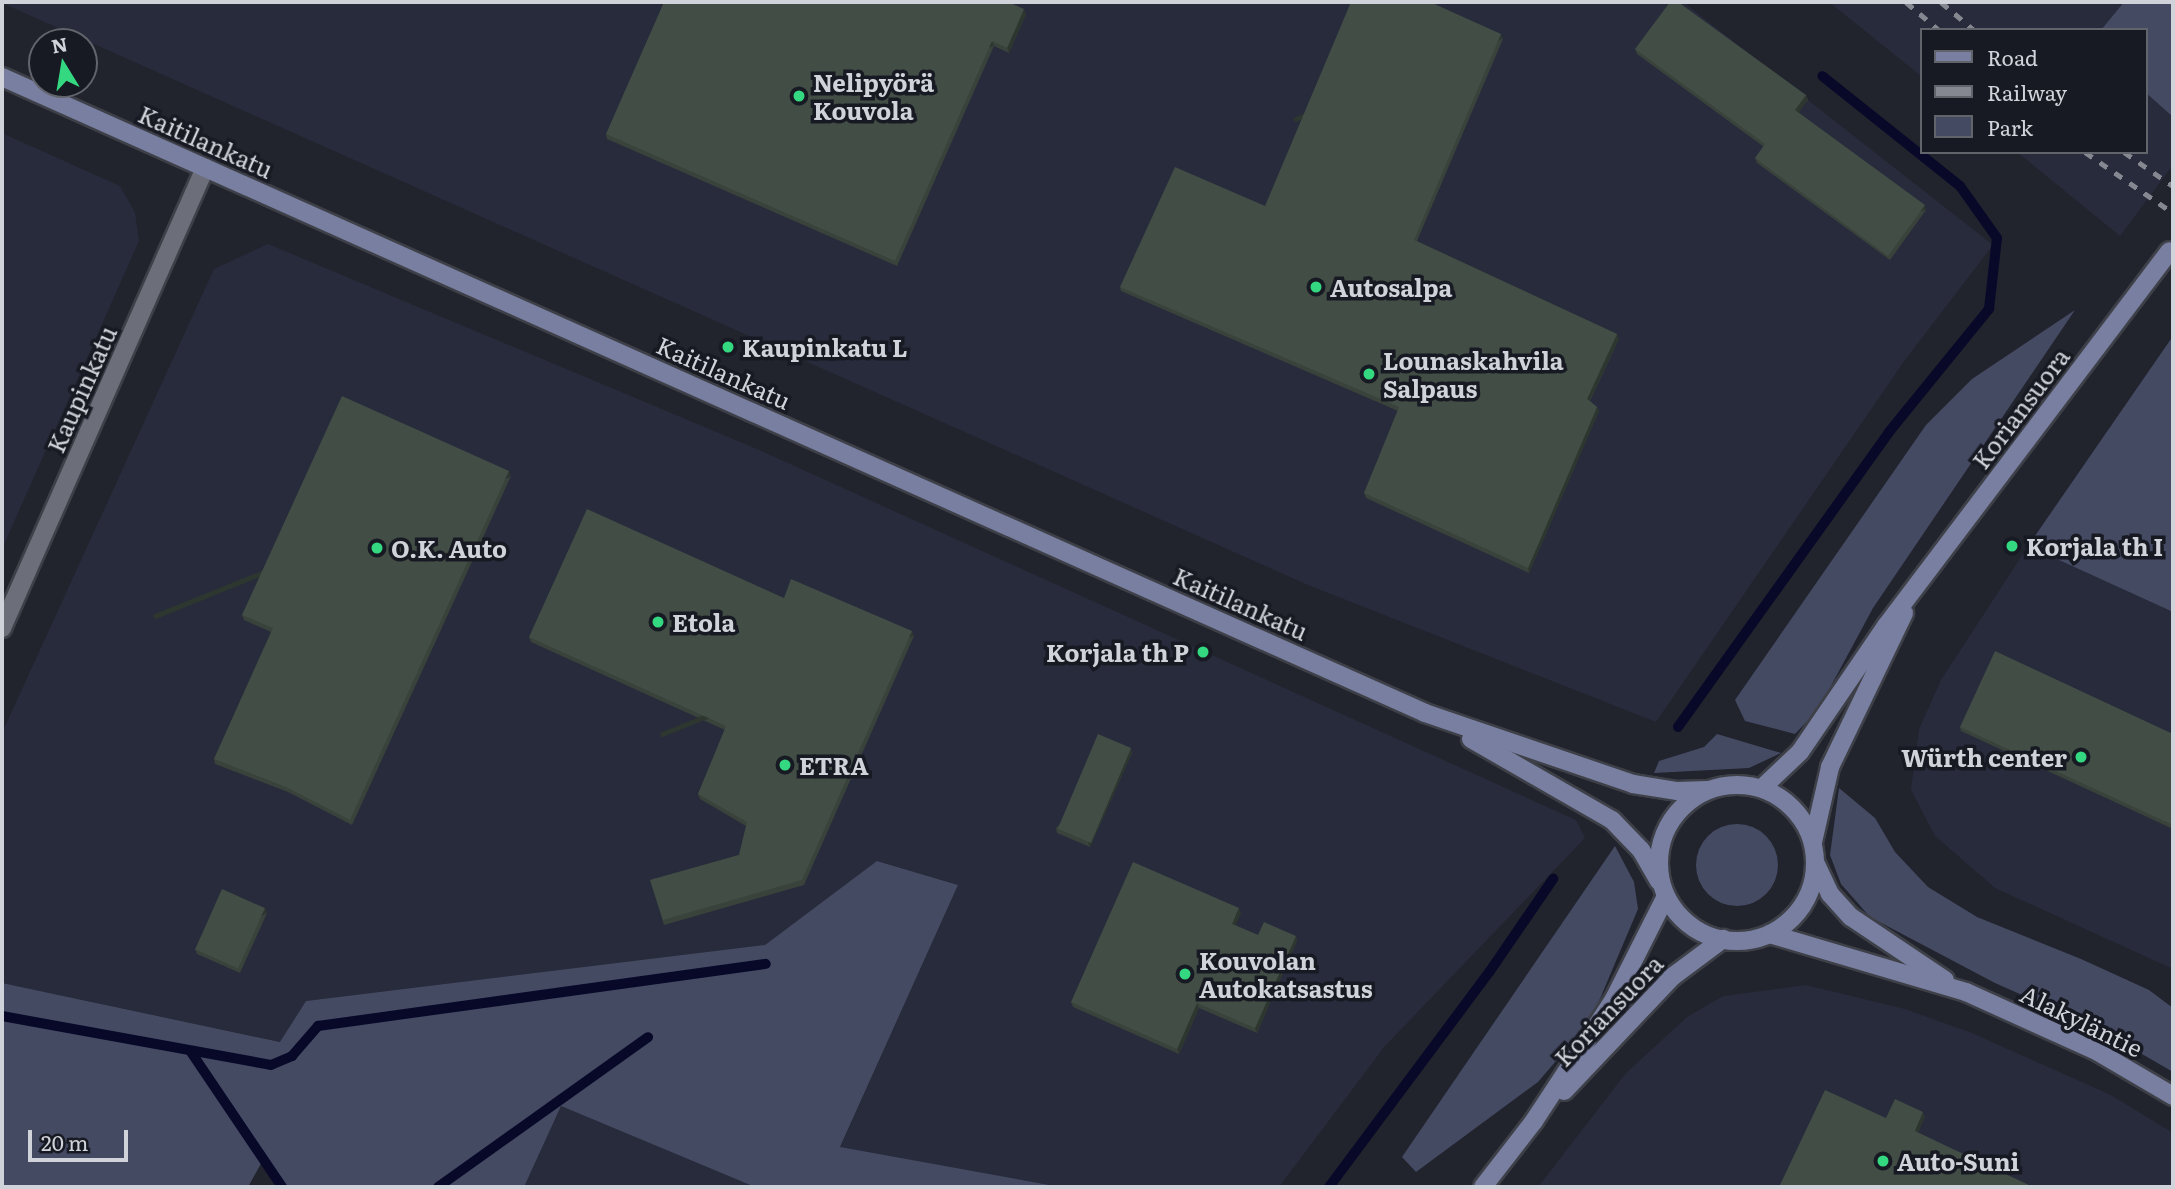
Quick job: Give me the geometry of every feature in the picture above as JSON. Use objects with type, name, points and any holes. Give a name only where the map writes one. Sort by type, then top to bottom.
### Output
[{"type":"street","name":"Kaitilankatu","points":[[2,77],[1425,713],[1622,781],[1677,791],[1707,790]]},
{"type":"street","name":"Kaupinkatu","points":[[2,628],[205,168]]},
{"type":"street","name":"Koriansuora","points":[[1762,788],[1800,752],[1886,625],[1912,597],[2170,251]]},
{"type":"street","name":"Koriansuora","points":[[1813,842],[1830,767],[1912,597]]},
{"type":"street","name":"Kaitilankatu","points":[[1425,713],[1612,820],[1641,850],[1665,892]]},
{"type":"street","points":[[1744,785],[1762,788],[1785,800],[1802,819],[1813,842],[1816,864],[1803,906],[1770,934],[1723,939],[1690,924],[1665,892],[1659,865],[1667,831],[1687,802],[1707,790],[1744,785]]},
{"type":"street","name":"Alakyläntie","points":[[1816,864],[1830,894],[1851,917],[1966,992]]},
{"type":"street","name":"Koriansuora","points":[[1483,1187],[1534,1121],[1614,999],[1665,892]]},
{"type":"street","name":"Alakyläntie","points":[[1770,934],[1966,992],[2098,1052],[2173,1096]]},
{"type":"street","name":"Koriansuora","points":[[1534,1121],[1672,977],[1723,939]]},
{"type":"shaded area","points":[[1683,2],[1993,245],[1905,360],[1656,722],[1308,585],[98,46],[98,28],[58,28],[2,3]]},
{"type":"shaded area","points":[[1829,2],[2124,2],[2103,28],[1920,28],[1920,75]]},
{"type":"shaded area","points":[[2147,94],[2173,117],[2173,165],[2120,236],[2019,154],[2147,154]]},
{"type":"shaded area","points":[[2,133],[120,186],[135,212],[139,241],[2,549]]},
{"type":"shaded area","points":[[268,244],[757,449],[1576,820],[1585,838],[1385,1046],[1279,1187],[1060,1187],[840,1148],[958,885],[878,861],[765,945],[306,1001],[281,1042],[2,983],[2,733],[214,269]]},
{"type":"shaded area","points":[[2028,546],[2173,612],[2173,969],[1995,888],[1935,836],[1911,790],[1919,729],[1941,680]]},
{"type":"shaded area","points":[[1806,985],[1905,1009],[1972,1033],[2111,1095],[2173,1133],[2173,1187],[1538,1187],[1626,1073],[1687,1017],[1723,996]]},
{"type":"shaded area","points":[[561,1106],[755,1187],[524,1187]]},
{"type":"green space","points":[[2124,2],[2173,2],[2173,117],[2147,94],[2147,28],[2103,28]]},
{"type":"green space","points":[[2075,310],[1873,608],[1818,710],[1795,734],[1745,721],[1735,700],[1926,425],[1972,379]]},
{"type":"green space","points":[[2173,336],[2173,612],[2028,546]]},
{"type":"green space","points":[[1717,734],[1781,753],[1749,768],[1654,773],[1659,761],[1704,747]]},
{"type":"green space","points":[[1839,788],[1875,818],[1895,852],[1928,887],[1977,917],[2149,990],[2173,1008],[2173,1072],[2099,1029],[1995,983],[1870,917],[1841,884],[1830,855]]},
{"type":"green space","points":[[1737,824],[1753,827],[1766,836],[1775,849],[1778,865],[1775,881],[1766,894],[1753,903],[1737,906],[1721,903],[1708,894],[1699,881],[1696,865],[1699,849],[1708,836],[1721,827]]},
{"type":"green space","points":[[1615,846],[1634,882],[1638,909],[1591,1020],[1538,1082],[1416,1172],[1402,1157]]},
{"type":"green space","points":[[877,861],[958,885],[840,1147],[1060,1187],[755,1187],[561,1106],[524,1187],[280,1187],[263,1160],[248,1187],[2,1187],[2,983],[280,1042],[306,1001],[765,945]]},
{"type":"building","name":"Nelipyörä Kouvola","points":[[664,2],[1008,2],[1024,9],[1007,48],[992,41],[895,261],[606,134]]},
{"type":"building","name":"Autosalpa","points":[[1351,2],[1430,2],[1501,34],[1414,240],[1617,334],[1587,399],[1597,407],[1528,568],[1364,493],[1399,407],[1120,287],[1175,167],[1265,206]]},
{"type":"building","points":[[1670,2],[1678,2],[1806,95],[1795,110],[1925,205],[1888,256],[1755,158],[1765,144],[1635,49]]},
{"type":"building","name":"O.K. Auto","points":[[342,396],[509,471],[350,820],[286,787],[214,759],[273,628],[242,615]]},
{"type":"building","points":[[587,509],[784,598],[791,579],[912,631],[802,880],[663,920],[650,880],[739,855],[747,822],[698,794],[726,726],[529,637]]},
{"type":"building","points":[[1995,651],[2173,734],[2173,825],[1960,727]]},
{"type":"building","points":[[1098,734],[1131,748],[1091,843],[1058,829]]},
{"type":"building","name":"Kouvolan Autokatsastus","points":[[1133,862],[1239,908],[1232,924],[1258,935],[1264,922],[1296,936],[1255,1028],[1197,1003],[1177,1049],[1071,1002]]},
{"type":"building","points":[[222,889],[265,908],[238,968],[195,949]]},
{"type":"building","name":"Auto-Suni","points":[[1825,1090],[1886,1118],[1895,1099],[1923,1112],[1915,1131],[2033,1187],[1779,1187]]},
{"type":"waterway","points":[[1678,727],[1889,432],[1989,309],[1997,238],[1960,186],[1822,76]]},
{"type":"waterway","points":[[1329,1187],[1490,971],[1553,879]]},
{"type":"waterway","points":[[2,1016],[271,1065],[292,1056],[318,1026],[766,964]]},
{"type":"waterway","points":[[438,1187],[648,1037]]},
{"type":"waterway","points":[[191,1052],[282,1187]]},
{"type":"railway","points":[[1906,2],[1937,28]]},
{"type":"railway","points":[[1941,2],[1972,28]]},
{"type":"railway","points":[[2088,154],[2173,213]]},
{"type":"railway","points":[[2127,154],[2173,186]]},
{"type":"place","name":"Nelipyörä Kouvola","points":[[799,96]]},
{"type":"place","name":"Autosalpa","points":[[1316,287]]},
{"type":"place","name":"Kaupinkatu L","points":[[728,347]]},
{"type":"place","name":"Lounaskahvila Salpaus","points":[[1369,374]]},
{"type":"place","name":"Korjala th I","points":[[2012,546]]},
{"type":"place","name":"O.K. Auto","points":[[377,548]]},
{"type":"place","name":"Etola","points":[[658,622]]},
{"type":"place","name":"Korjala th P","points":[[1203,652]]},
{"type":"place","name":"Würth center","points":[[2081,757]]},
{"type":"place","name":"ETRA","points":[[785,765]]},
{"type":"place","name":"Kouvolan Autokatsastus","points":[[1185,974]]},
{"type":"place","name":"Auto-Suni","points":[[1883,1161]]}]
